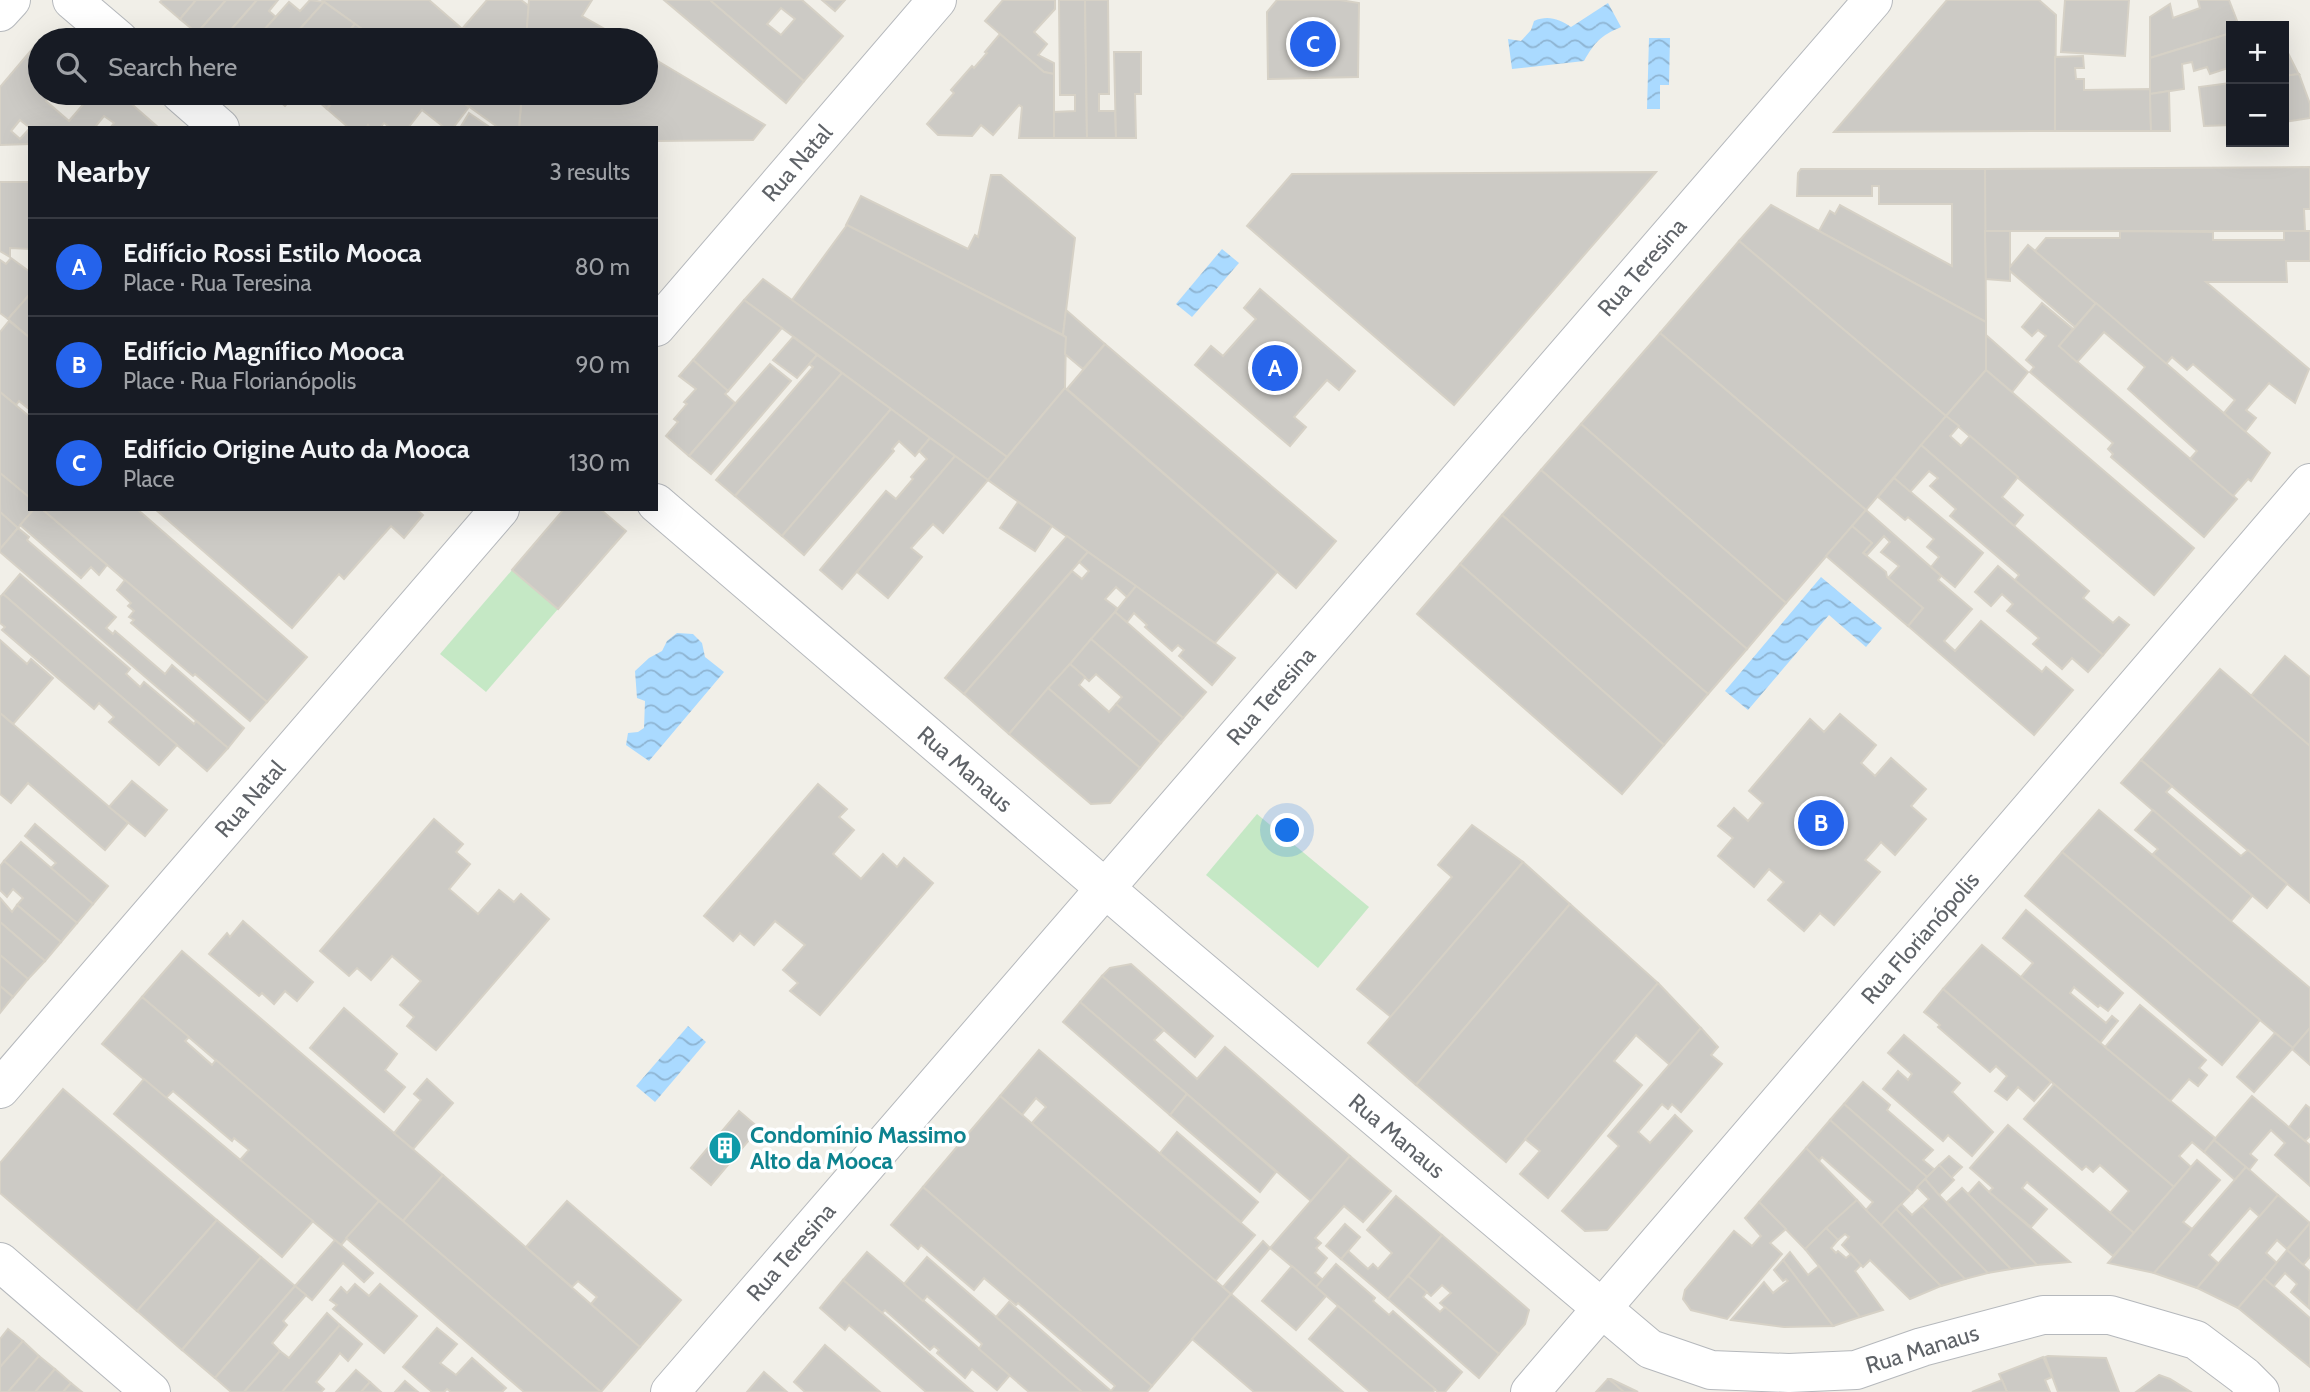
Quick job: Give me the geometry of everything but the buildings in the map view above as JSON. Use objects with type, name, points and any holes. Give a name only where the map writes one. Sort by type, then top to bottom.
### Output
[{"type":"street","points":[[0,12],[10,0]]},
{"type":"street","points":[[72,0],[105,28]]},
{"type":"street","name":"Rua Natal","points":[[658,325],[937,0]]},
{"type":"street","name":"Rua Teresina","points":[[670,1392],[1873,0]]},
{"type":"street","points":[[194,105],[218,126]]},
{"type":"street","name":"Rua Florianópolis","points":[[1530,1392],[2306,496]]},
{"type":"street","name":"Rua Manaus","points":[[658,505],[1104,888],[1650,1349],[1711,1370],[1789,1373],[1856,1370],[1922,1347],[2043,1315],[2110,1315],[2196,1340],[2244,1376],[2260,1392]]},
{"type":"street","name":"Rua Natal","points":[[0,1089],[498,511]]},
{"type":"street","points":[[0,1262],[151,1392]]},
{"type":"green space","points":[[512,570],[558,609],[486,692],[440,654]]},
{"type":"green space","points":[[1257,814],[1369,907],[1318,968],[1206,875]]},
{"type":"water","points":[[1608,3],[1621,27],[1599,40],[1584,61],[1512,69],[1508,39],[1521,41],[1531,30],[1534,21],[1553,19],[1571,27]]},
{"type":"water","points":[[1649,38],[1670,38],[1669,85],[1660,85],[1660,109],[1647,109]]},
{"type":"water","points":[[1222,249],[1239,263],[1192,317],[1176,304]]},
{"type":"water","points":[[1821,577],[1882,628],[1866,647],[1829,615],[1748,710],[1725,691]]},
{"type":"water","points":[[677,633],[693,634],[702,643],[705,657],[724,672],[649,761],[626,745],[628,733],[644,728],[645,701],[637,698],[635,671],[649,658],[662,651],[667,641]]},
{"type":"water","points":[[688,1026],[706,1042],[655,1102],[636,1086]]},
{"type":"place","name":"Edifício Origine Auto da Mooca","points":[[1313,44]]},
{"type":"place","name":"Edifício Rossi Estilo Mooca","points":[[1275,368]]},
{"type":"place","name":"Edifício Magnífico Mooca","points":[[1821,823]]},
{"type":"place","name":"Condomínio Massimo Alto da Mooca","points":[[725,1148]]}]
